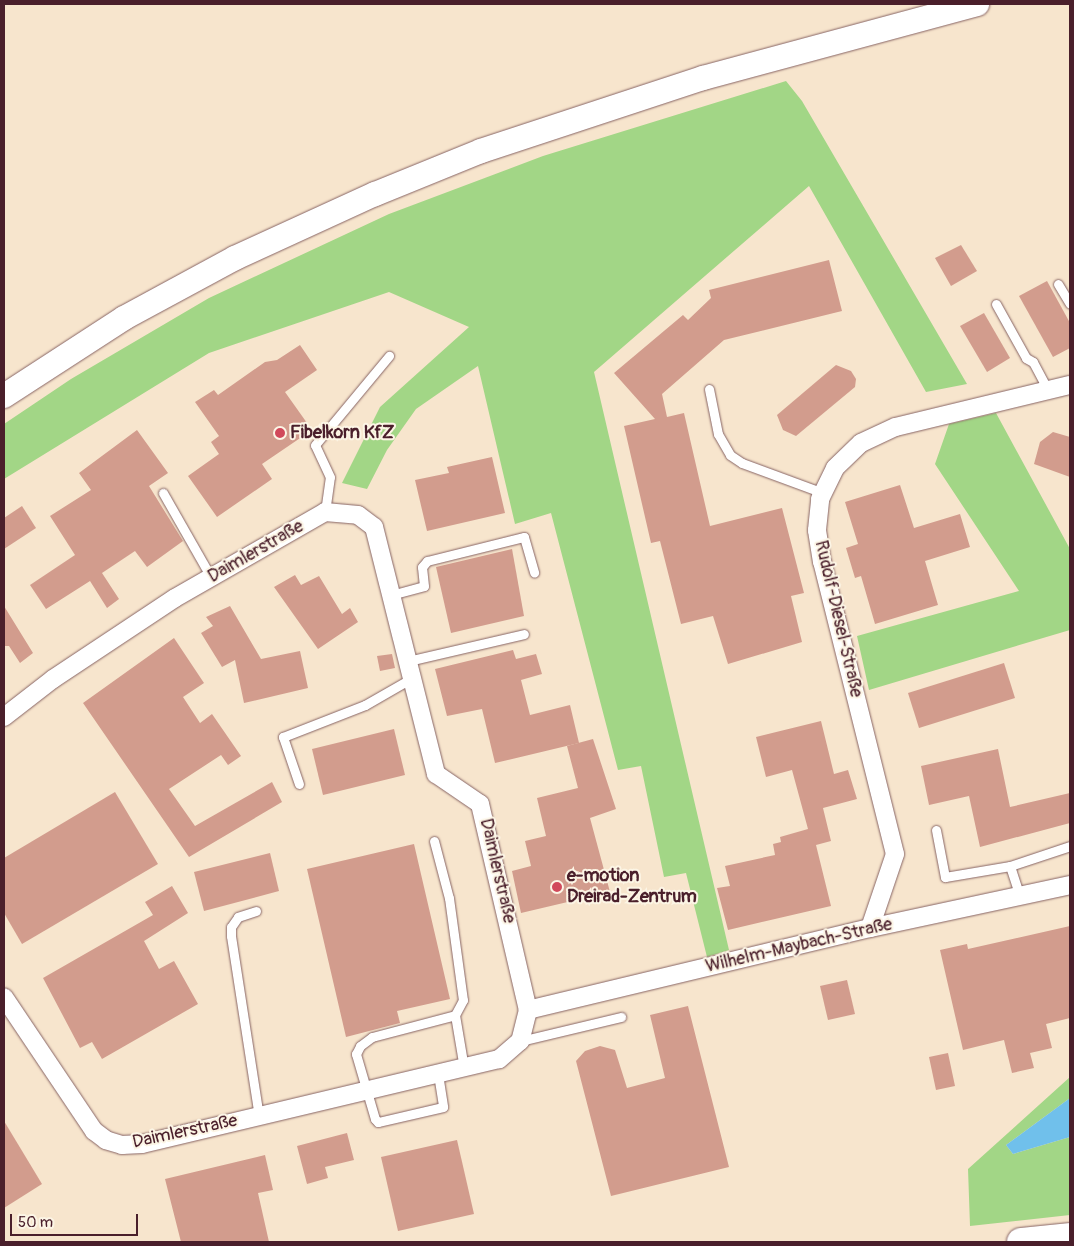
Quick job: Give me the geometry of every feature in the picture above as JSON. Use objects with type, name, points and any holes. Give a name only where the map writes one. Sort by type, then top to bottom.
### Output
[{"type":"main road","points":[[4,396],[124,318],[234,258],[446,166],[613,105],[977,4]]},
{"type":"main road","points":[[1021,1242],[1070,1237]]},
{"type":"street","name":"Rudolf-Diesel-Straße","points":[[870,928],[895,854],[822,562],[817,530],[824,492],[835,468],[861,443],[896,427],[1070,385]]},
{"type":"street","name":"Daimlerstraße","points":[[4,717],[53,679],[211,577],[325,512],[347,512],[374,527],[436,774],[480,804],[528,1010],[520,1041],[499,1059],[142,1144],[122,1145],[106,1140],[94,1131],[4,997]]},
{"type":"street","name":"Wilhelm-Maybach-Straße","points":[[528,1010],[870,928],[1070,885]]},
{"type":"lane","points":[[1058,284],[1070,304]]},
{"type":"lane","points":[[996,304],[1026,358],[1033,362],[1048,390]]},
{"type":"lane","points":[[325,512],[330,477],[315,445],[389,356]]},
{"type":"lane","points":[[709,389],[718,434],[730,455],[742,463],[824,492]]},
{"type":"lane","points":[[162,493],[211,577]]},
{"type":"lane","points":[[391,595],[424,586],[422,567],[427,561],[524,537],[534,573]]},
{"type":"lane","points":[[408,661],[524,634]]},
{"type":"lane","points":[[299,784],[283,737],[365,705],[412,678]]},
{"type":"lane","points":[[936,830],[945,877],[1010,866],[1070,846]]},
{"type":"lane","points":[[434,841],[449,898],[463,1000],[455,1016],[464,1068]]},
{"type":"lane","points":[[1010,866],[1020,896]]},
{"type":"lane","points":[[256,912],[238,917],[231,927],[231,936],[260,1116]]},
{"type":"lane","points":[[438,1074],[445,1103],[443,1107],[378,1122],[356,1054],[360,1046],[372,1037],[455,1016]]},
{"type":"lane","points":[[520,1041],[621,1017]]},
{"type":"green space","points":[[786,81],[802,101],[967,384],[926,392],[809,186],[594,372],[729,950],[707,957],[686,873],[664,877],[641,766],[618,770],[551,513],[515,524],[478,366],[416,409],[387,450],[367,489],[342,483],[380,407],[469,327],[389,292],[209,353],[4,479],[4,424],[71,379],[209,298],[389,214],[543,156]]},
{"type":"green space","points":[[996,413],[1070,549],[1070,630],[869,690],[857,636],[1019,591],[935,464],[949,424]]},
{"type":"green space","points":[[1070,1077],[1070,1098],[1006,1145],[1013,1154],[1070,1137],[1070,1215],[970,1226],[968,1169]]},
{"type":"water","points":[[1070,1098],[1070,1137],[1013,1154],[1006,1145]]},
{"type":"building","points":[[961,245],[977,271],[951,286],[935,258]]},
{"type":"building","points":[[829,260],[842,311],[724,340],[662,394],[667,417],[684,413],[710,526],[782,508],[804,593],[791,596],[802,642],[728,664],[713,616],[681,624],[660,541],[651,543],[624,426],[655,419],[614,373],[683,315],[688,320],[711,298],[709,290]]},
{"type":"building","points":[[1047,281],[1070,323],[1070,348],[1053,357],[1019,296]]},
{"type":"building","points":[[984,313],[1010,358],[987,372],[960,326]]},
{"type":"building","points":[[300,345],[317,370],[285,392],[312,430],[262,464],[272,479],[217,517],[188,476],[219,454],[211,442],[219,436],[195,402],[214,390],[218,395],[265,362],[277,360]]},
{"type":"building","points":[[836,365],[851,371],[856,379],[855,387],[796,436],[783,430],[777,415]]},
{"type":"building","points":[[137,430],[168,473],[149,486],[183,541],[147,567],[135,551],[102,573],[119,599],[107,608],[90,581],[46,609],[30,585],[75,555],[50,516],[91,490],[79,473]]},
{"type":"building","points":[[1053,432],[1070,437],[1070,477],[1034,464],[1040,442]]},
{"type":"building","points":[[492,457],[505,513],[427,531],[415,480],[449,473],[447,467]]},
{"type":"building","points":[[900,485],[914,528],[960,514],[970,547],[925,561],[938,605],[875,624],[861,576],[855,578],[846,548],[858,544],[845,502]]},
{"type":"building","points":[[22,506],[36,528],[4,549],[4,518]]},
{"type":"building","points":[[512,549],[524,616],[451,633],[436,567]]},
{"type":"building","points":[[295,575],[301,585],[319,576],[342,614],[350,608],[358,622],[318,649],[274,587]]},
{"type":"building","points":[[4,606],[33,653],[20,663],[9,646],[4,646]]},
{"type":"building","points":[[230,606],[261,659],[300,651],[308,688],[244,703],[235,660],[222,667],[201,633],[213,626],[206,617]]},
{"type":"building","points":[[174,638],[204,683],[183,697],[200,723],[212,714],[241,756],[228,765],[221,755],[169,789],[195,826],[272,782],[282,802],[189,857],[83,703]]},
{"type":"building","points":[[513,650],[516,659],[536,654],[542,674],[521,680],[530,715],[570,705],[579,743],[495,763],[482,709],[447,716],[435,669]]},
{"type":"building","points":[[392,654],[395,668],[380,671],[377,656]]},
{"type":"building","points":[[1004,663],[1015,698],[919,728],[908,693]]},
{"type":"building","points":[[821,721],[834,774],[848,770],[857,799],[823,808],[831,841],[816,845],[831,906],[728,930],[717,888],[730,886],[725,866],[775,855],[773,844],[781,842],[780,837],[808,829],[792,770],[766,777],[756,737]]},
{"type":"building","points":[[394,729],[405,775],[323,795],[312,749]]},
{"type":"building","points":[[593,739],[616,809],[590,818],[610,892],[521,913],[512,871],[531,866],[525,841],[546,836],[537,798],[578,788],[567,746]]},
{"type":"building","points":[[998,749],[1010,807],[1070,793],[1070,823],[980,847],[969,796],[929,805],[921,766]]},
{"type":"building","points":[[115,792],[158,864],[22,944],[4,913],[4,858]]},
{"type":"building","points":[[414,844],[450,999],[397,1011],[400,1023],[346,1037],[307,869]]},
{"type":"building","points":[[270,853],[279,891],[204,911],[194,872]]},
{"type":"building","points":[[172,886],[188,913],[144,941],[159,969],[174,961],[198,1004],[102,1059],[92,1042],[80,1048],[43,978],[153,915],[145,902]]},
{"type":"building","points":[[1070,926],[1070,1018],[1046,1024],[1052,1048],[1030,1053],[1034,1068],[1012,1073],[1004,1040],[963,1050],[940,950],[967,944],[968,949]]},
{"type":"building","points":[[847,980],[855,1014],[828,1020],[820,986]]},
{"type":"building","points":[[688,1006],[729,1167],[611,1196],[576,1061],[585,1051],[600,1046],[615,1050],[627,1088],[665,1078],[650,1015]]},
{"type":"building","points":[[948,1053],[955,1086],[936,1090],[929,1057]]},
{"type":"building","points":[[4,1121],[42,1184],[4,1208]]},
{"type":"building","points":[[347,1133],[354,1160],[325,1167],[328,1178],[307,1184],[297,1146]]},
{"type":"building","points":[[457,1140],[474,1214],[398,1231],[381,1157]]},
{"type":"building","points":[[265,1155],[273,1190],[258,1193],[269,1242],[181,1242],[165,1179]]},
{"type":"place","name":"Fibelkorn KfZ","points":[[280,433]]},
{"type":"place","name":"e-motion Dreirad-Zentrum","points":[[557,887]]}]
